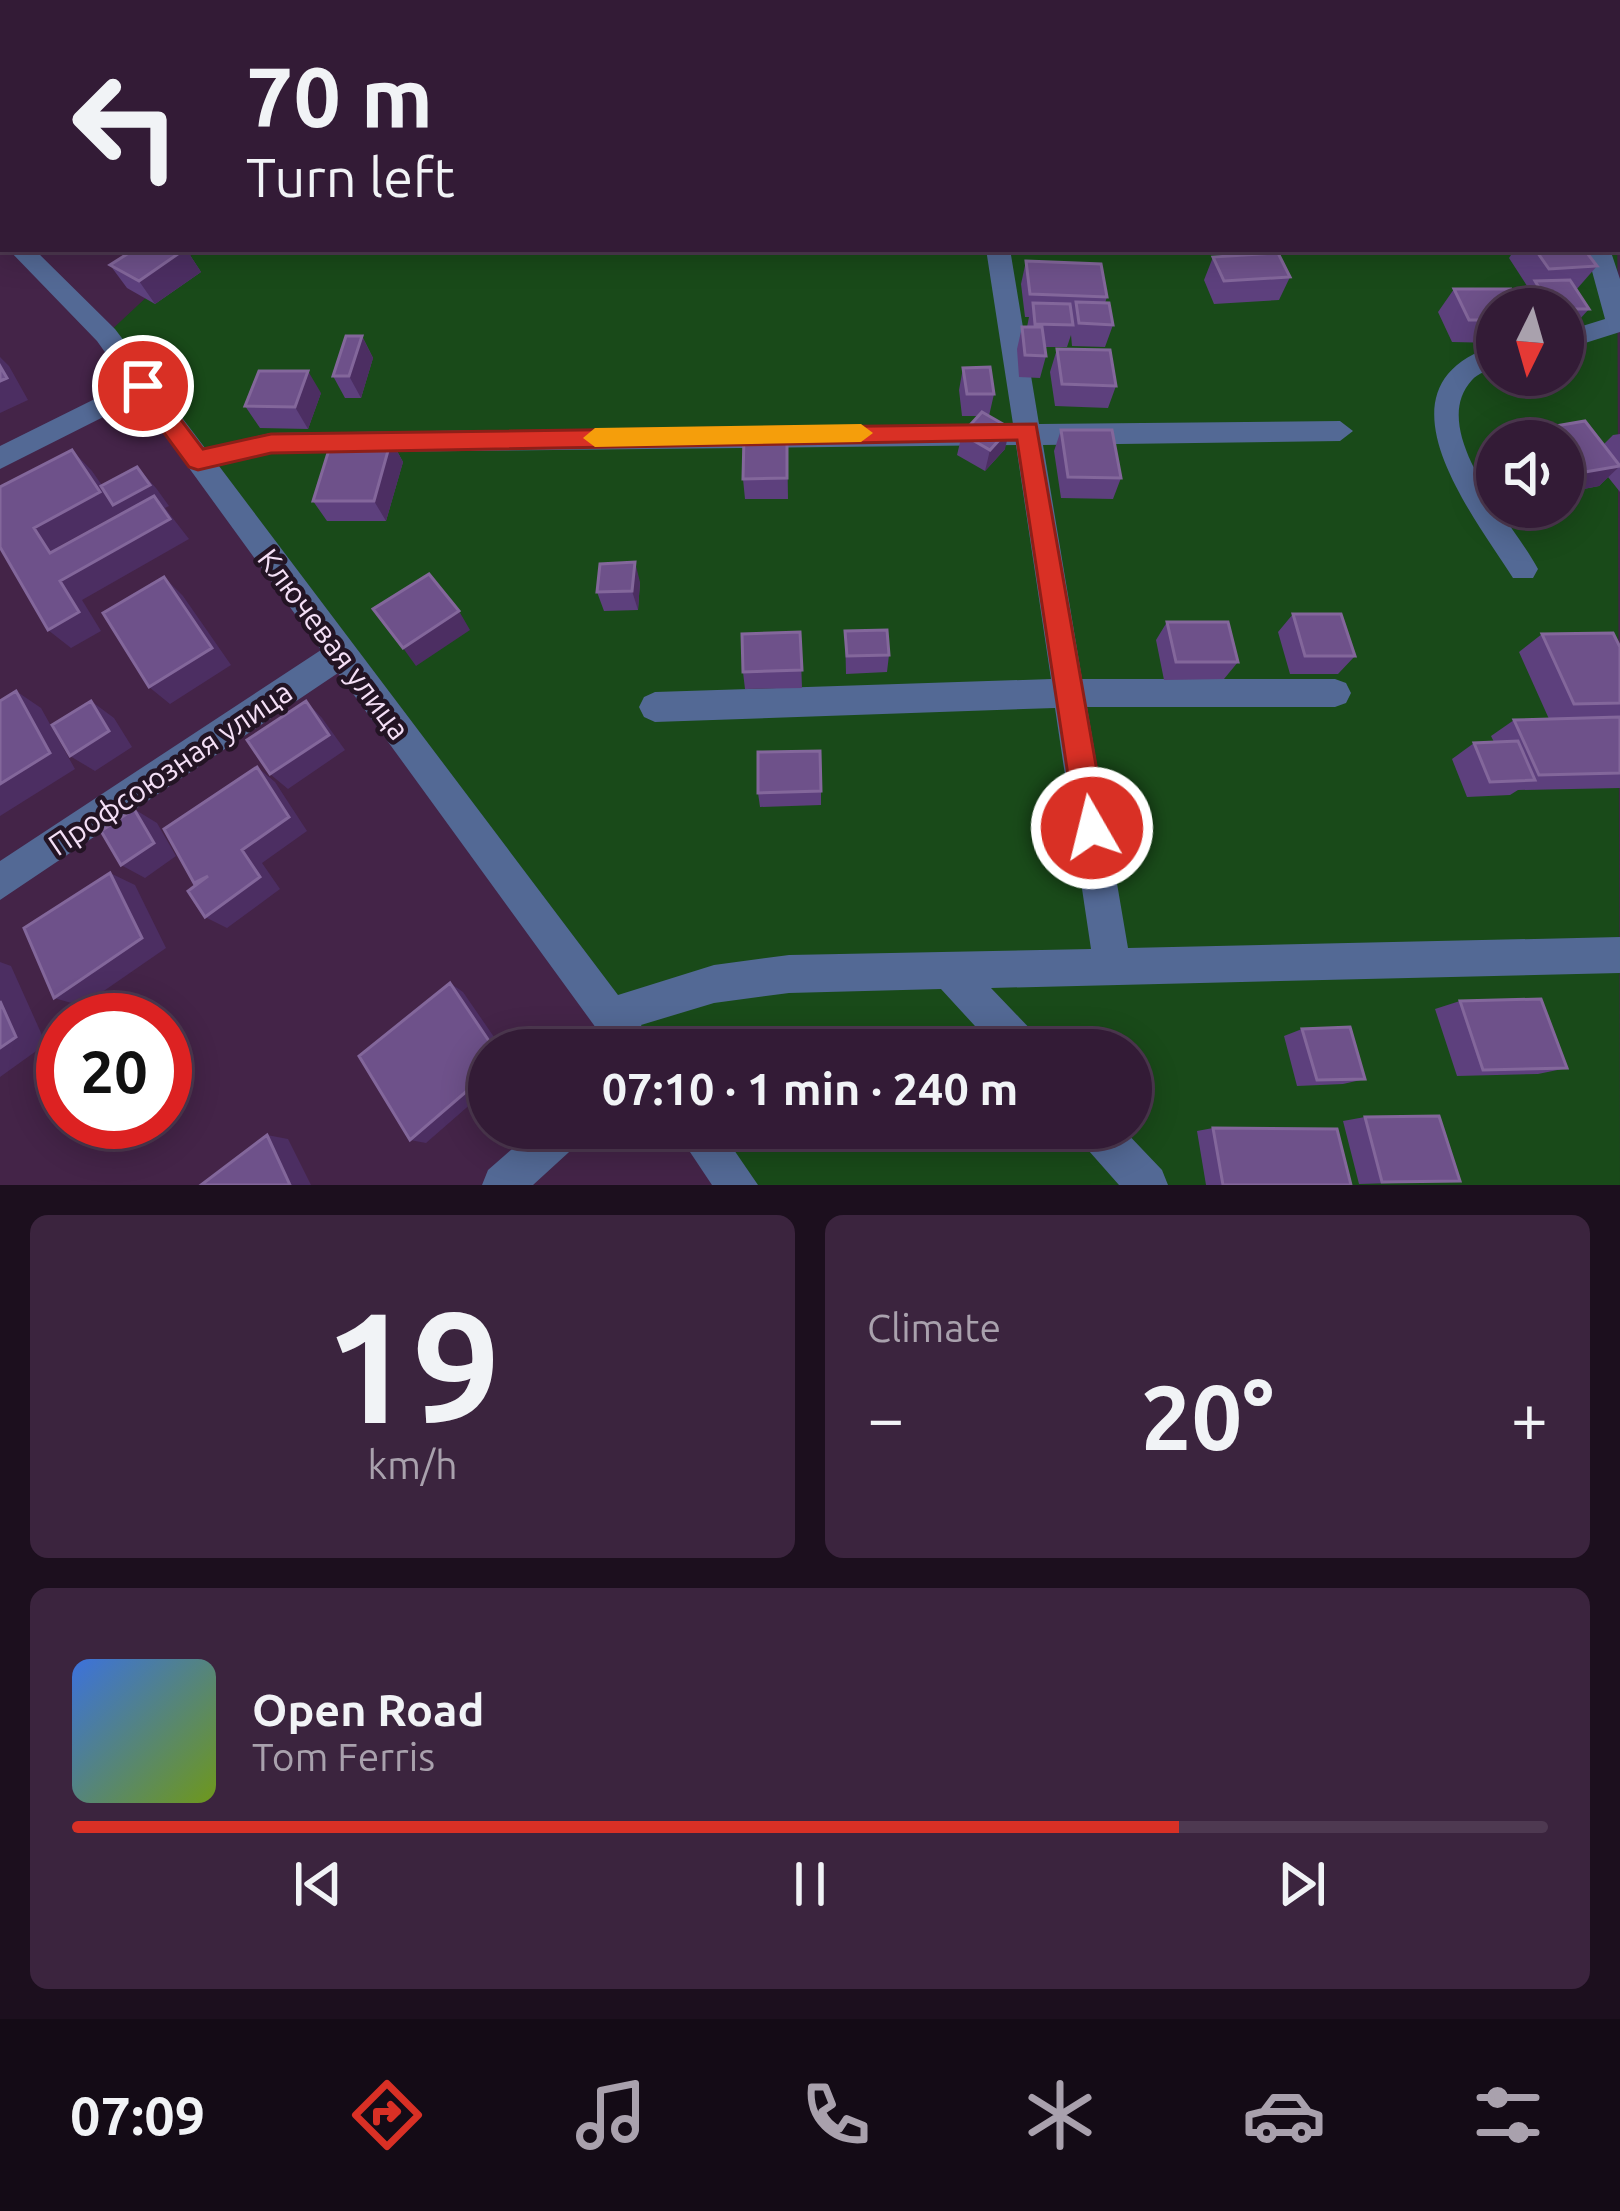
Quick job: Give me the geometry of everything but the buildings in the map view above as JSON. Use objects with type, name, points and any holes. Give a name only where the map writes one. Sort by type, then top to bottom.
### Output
[{"type":"street","name":"Ключевая улица","points":[[23,252],[77,302],[143,386],[620,1029]]},
{"type":"street","points":[[998,252],[1112,963]]},
{"type":"street","points":[[1584,335],[1617,325],[1618,310],[1599,252]]},
{"type":"street","points":[[1476,366],[1461,374],[1448,410],[1449,437],[1463,472],[1523,569]]},
{"type":"street","points":[[0,458],[143,386]]},
{"type":"street","points":[[198,460],[271,443],[1028,430],[1340,431]]},
{"type":"street","name":"Профсоюзная улица","points":[[0,882],[341,654]]},
{"type":"street","points":[[655,707],[1071,693],[1335,693]]},
{"type":"street","points":[[610,1016],[714,984],[752,979],[1112,963],[1620,955]]},
{"type":"street","points":[[947,968],[1004,1029]]},
{"type":"street","points":[[503,1185],[543,1149]]},
{"type":"street","points":[[709,1149],[736,1185]]},
{"type":"street","points":[[1114,1149],[1147,1185]]},
{"type":"green space","points":[[195,252],[1617,252],[1620,1185],[737,1185],[710,1149],[1152,1149],[1152,1029],[620,1029],[106,335]]},
{"type":"slow traffic","points":[[595,438],[861,433]]},
{"type":"route","points":[[143,386],[198,460],[271,443],[1028,430],[1092,828]]}]
